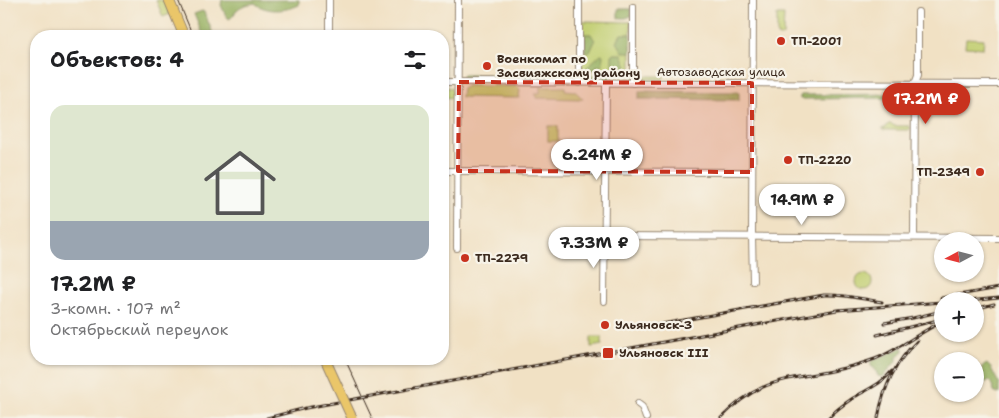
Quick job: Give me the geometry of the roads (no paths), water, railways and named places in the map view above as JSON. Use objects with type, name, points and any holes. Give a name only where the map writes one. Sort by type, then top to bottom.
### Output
[{"type":"main road","points":[[169,0],[182,30]]},
{"type":"main road","points":[[328,365],[352,418]]},
{"type":"street","points":[[329,0],[329,30]]},
{"type":"street","points":[[457,248],[458,0]]},
{"type":"street","points":[[579,0],[579,83]]},
{"type":"street","points":[[753,0],[753,281]]},
{"type":"street","points":[[633,7],[633,83]]},
{"type":"street","points":[[914,237],[915,84],[918,75],[918,12]]},
{"type":"street","name":"Автозаводская улица","points":[[449,82],[999,84]]},
{"type":"street","points":[[604,301],[606,83]]},
{"type":"street","points":[[449,171],[752,172]]},
{"type":"street","points":[[605,236],[999,238]]},
{"type":"street","points":[[638,404],[642,407],[646,418]]},
{"type":"tram line","points":[[178,0],[190,30]]},
{"type":"tram line","points":[[348,365],[372,418]]},
{"type":"railway","points":[[976,292],[999,288]]},
{"type":"railway","points":[[656,325],[824,295],[846,296],[882,302]]},
{"type":"railway","points":[[984,299],[999,298]]},
{"type":"railway","points":[[267,418],[306,408],[837,310],[934,303]]},
{"type":"railway","points":[[984,307],[994,304]]},
{"type":"railway","points":[[884,323],[934,313]]},
{"type":"railway","points":[[877,335],[934,321]]},
{"type":"railway","points":[[721,418],[740,401],[761,388],[786,380],[842,369],[875,359],[934,326]]},
{"type":"railway","points":[[878,418],[883,397],[892,376],[903,357],[917,341]]},
{"type":"railway","points":[[828,418],[850,400],[879,383],[892,371]]},
{"type":"place","name":"ТП-2001","points":[[781,41]]},
{"type":"place","name":"Военкомат по Засвияжскому району","points":[[487,66]]},
{"type":"place","name":"ТП-2220","points":[[788,160]]},
{"type":"place","name":"ТП-2349","points":[[980,172]]},
{"type":"place","name":"ТП-2279","points":[[465,258]]},
{"type":"place","name":"Ульяновск-3","points":[[605,325]]},
{"type":"place","name":"Ульяновск III","points":[[608,353]]}]
